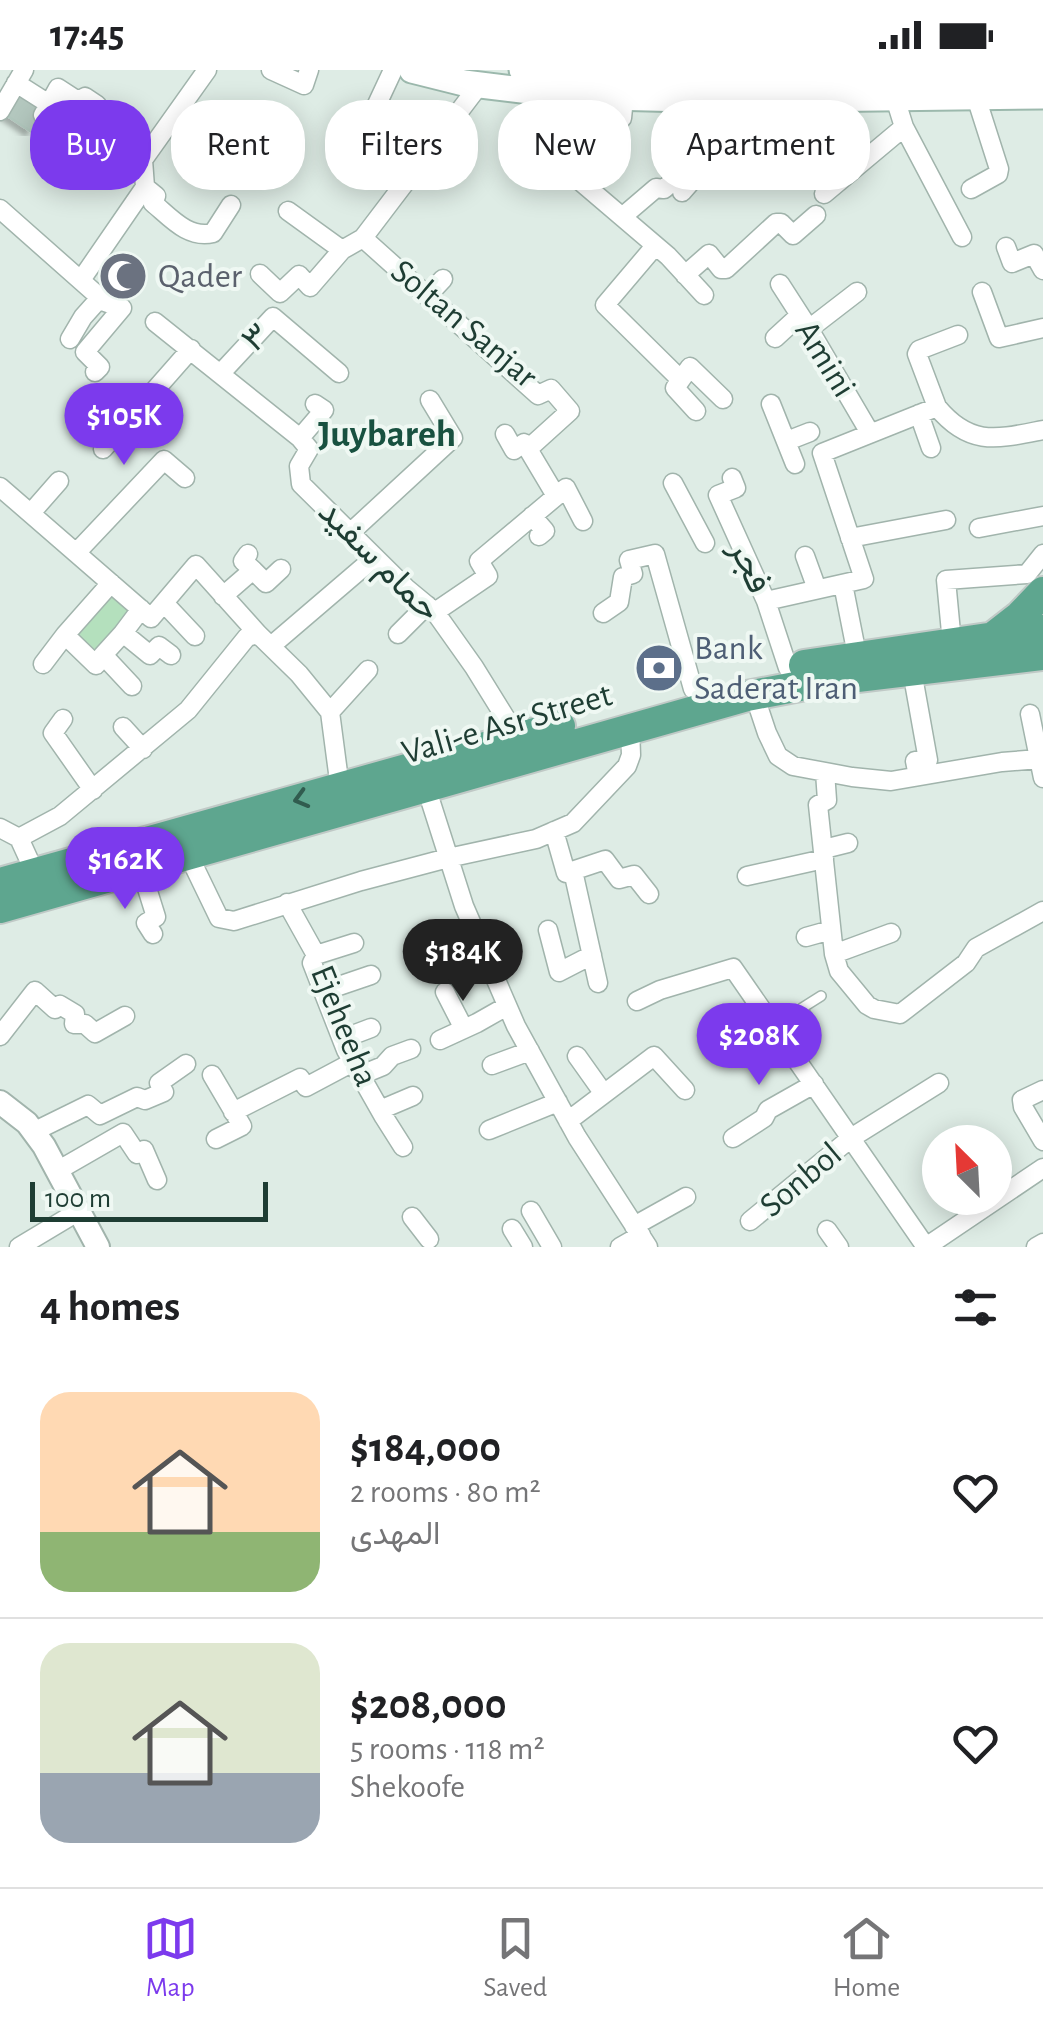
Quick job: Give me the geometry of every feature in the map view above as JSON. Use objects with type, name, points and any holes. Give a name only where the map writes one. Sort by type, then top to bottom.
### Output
[{"type":"main road","points":[[412,70],[462,81],[610,84],[771,74],[862,74],[972,81],[1043,76]]},
{"type":"main road","points":[[522,70],[725,100],[895,98],[972,81],[1043,96]]},
{"type":"main road","points":[[1043,592],[996,649],[1043,680]]},
{"type":"main road","name":"Vali-e Asr Street","points":[[0,908],[426,786],[630,741],[754,694],[912,671],[996,649],[1043,630]]},
{"type":"main road","name":"Vali-e Asr Street","points":[[0,882],[693,690],[788,668],[952,643],[1043,656]]},
{"type":"street","points":[[151,149],[206,70]]},
{"type":"street","points":[[271,70],[304,85],[309,70]]},
{"type":"street","points":[[378,100],[392,70]]},
{"type":"street","points":[[0,111],[20,76],[45,100]]},
{"type":"street","name":"Soltan Sanjar","points":[[260,274],[280,293],[298,275],[310,287],[342,250],[363,238],[462,81]]},
{"type":"street","points":[[971,189],[998,174],[999,169],[972,81]]},
{"type":"street","points":[[610,84],[622,118],[582,156],[560,164],[655,246],[704,295]]},
{"type":"street","points":[[51,100],[58,88],[76,100]]},
{"type":"street","points":[[80,100],[97,98]]},
{"type":"street","points":[[895,98],[904,127],[962,237]]},
{"type":"street","points":[[824,194],[904,127]]},
{"type":"street","points":[[622,217],[656,188],[664,189],[688,168],[696,176],[682,192]]},
{"type":"street","points":[[80,280],[143,190]]},
{"type":"street","points":[[149,190],[156,196],[152,203],[190,233],[202,236],[213,233],[231,205]]},
{"type":"street","points":[[0,209],[100,298],[122,308],[85,352],[100,367],[94,372]]},
{"type":"street","points":[[288,211],[342,250]]},
{"type":"street","points":[[685,274],[709,254],[726,270],[776,223],[794,234],[816,214]]},
{"type":"street","name":"Soltan Sanjar","points":[[363,238],[508,378],[538,395],[551,389],[570,411],[528,450]]},
{"type":"street","points":[[655,246],[605,305],[680,379]]},
{"type":"street","points":[[1006,247],[1012,263],[1034,254],[1043,270]]},
{"type":"street","points":[[427,296],[443,279]]},
{"type":"street","name":"Amini","points":[[780,284],[870,433]]},
{"type":"street","points":[[774,338],[857,292]]},
{"type":"street","points":[[982,292],[1000,338],[1043,328]]},
{"type":"street","points":[[70,340],[100,298]]},
{"type":"street","name":"۳","points":[[221,372],[273,317],[339,373]]},
{"type":"street","points":[[155,322],[300,438],[324,410],[316,404]]},
{"type":"street","points":[[931,448],[917,354],[958,334]]},
{"type":"street","points":[[103,449],[191,349]]},
{"type":"street","points":[[696,411],[675,388],[690,367],[723,399]]},
{"type":"street","points":[[350,533],[453,438],[430,400]]},
{"type":"street","points":[[771,404],[787,441],[791,466],[928,410],[944,416],[970,435],[1007,437],[1043,430]]},
{"type":"street","points":[[787,441],[810,432]]},
{"type":"street","points":[[505,434],[514,450],[524,443],[556,496]]},
{"type":"street","name":"حمام سفید","points":[[300,438],[309,450],[299,466],[301,484],[431,608],[474,666],[518,738]]},
{"type":"street","points":[[766,601],[862,581],[864,577],[822,452]]},
{"type":"street","points":[[76,553],[164,460],[185,478]]},
{"type":"street","name":"فجر","points":[[732,478],[736,488],[718,494],[766,601],[788,668]]},
{"type":"street","points":[[30,513],[59,481]]},
{"type":"street","points":[[673,483],[704,539],[730,522]]},
{"type":"street","points":[[0,486],[111,583],[195,636]]},
{"type":"street","points":[[398,634],[431,608],[488,576],[479,562],[566,488],[583,520]]},
{"type":"street","points":[[532,516],[545,530],[539,536]]},
{"type":"street","points":[[979,528],[1043,516]]},
{"type":"street","points":[[850,538],[946,520]]},
{"type":"street","points":[[603,613],[619,602],[622,577],[632,574],[630,560],[655,554],[693,690]]},
{"type":"street","points":[[952,643],[946,580],[1026,574],[1043,554]]},
{"type":"street","points":[[805,556],[818,589]]},
{"type":"street","points":[[18,838],[60,816],[188,710],[247,637],[264,640],[375,557]]},
{"type":"street","points":[[224,596],[251,562],[266,583],[282,568]]},
{"type":"street","points":[[65,634],[96,665],[123,633],[196,566],[330,712],[340,788]]},
{"type":"street","points":[[43,664],[111,583]]},
{"type":"street","points":[[844,584],[858,655]]},
{"type":"street","points":[[123,633],[150,655],[159,646],[171,656]]},
{"type":"street","points":[[103,655],[132,686]]},
{"type":"street","points":[[330,712],[368,670]]},
{"type":"street","points":[[912,671],[928,760],[916,761],[918,776]]},
{"type":"street","points":[[754,694],[778,756],[793,766],[891,781],[1000,753],[1041,768]]},
{"type":"street","points":[[1030,714],[1041,768]]},
{"type":"street","points":[[63,719],[53,733],[93,790]]},
{"type":"street","points":[[123,727],[143,749]]},
{"type":"street","points":[[189,856],[218,918],[234,921],[448,858],[536,839],[574,824],[627,766],[630,741]]},
{"type":"street","points":[[825,772],[827,800],[818,805],[834,954],[839,971],[866,1005],[900,1014],[966,963],[976,948],[1043,911]]},
{"type":"street","points":[[426,786],[464,906],[508,1006],[568,1122],[641,1236]]},
{"type":"street","points":[[0,828],[18,838],[36,873]]},
{"type":"street","points":[[554,832],[566,873],[604,860],[619,879],[634,875],[649,894]]},
{"type":"street","points":[[747,876],[848,844]]},
{"type":"street","points":[[141,870],[156,917],[146,923],[153,934]]},
{"type":"street","points":[[573,871],[598,983]]},
{"type":"street","name":"Ejeheeha","points":[[287,903],[316,954],[312,963],[342,1039],[403,1147]]},
{"type":"street","points":[[548,930],[559,972],[592,955]]},
{"type":"street","points":[[806,937],[831,930]]},
{"type":"street","points":[[834,954],[891,933]]},
{"type":"street","points":[[316,954],[354,943]]},
{"type":"street","points":[[637,1002],[660,990],[733,968],[926,1247],[1043,1168]]},
{"type":"street","points":[[324,991],[372,974]]},
{"type":"street","points":[[0,1036],[35,991],[56,1009],[60,1006],[76,1014],[74,1024],[86,1024],[95,1033],[126,1016]]},
{"type":"street","points":[[445,992],[464,1029]]},
{"type":"street","points":[[440,1040],[508,1006]]},
{"type":"street","points":[[342,1039],[371,1028]]},
{"type":"street","points":[[233,1112],[300,1078],[306,1087],[357,1068],[383,1066],[392,1056],[410,1049]]},
{"type":"street","points":[[492,1065],[530,1051]]},
{"type":"street","points":[[577,1056],[604,1094]]},
{"type":"street","points":[[568,1122],[654,1056],[685,1090]]},
{"type":"street","points":[[33,1132],[88,1105],[100,1115],[137,1097],[145,1100],[164,1092],[159,1084],[186,1064]]},
{"type":"street","points":[[212,1074],[242,1126],[216,1139]]},
{"type":"street","points":[[296,1080],[311,1105]]},
{"type":"street","points":[[734,1138],[764,1118],[768,1110],[814,1084]]},
{"type":"street","name":"Sonbol","points":[[750,1222],[851,1138],[939,1084]]},
{"type":"street","points":[[1043,1090],[1022,1100],[1043,1141]]},
{"type":"street","points":[[380,1110],[413,1096]]},
{"type":"street","points":[[0,1102],[27,1124],[44,1146],[98,1247]]},
{"type":"street","points":[[489,1130],[558,1102]]},
{"type":"street","points":[[57,1171],[123,1132],[137,1154],[144,1150],[157,1180]]},
{"type":"street","points":[[620,1247],[641,1236],[686,1197]]},
{"type":"street","points":[[530,1210],[552,1247]]},
{"type":"street","points":[[27,1245],[79,1212]]},
{"type":"street","points":[[412,1217],[425,1244]]},
{"type":"street","points":[[512,1229],[523,1247]]},
{"type":"street","points":[[827,1230],[839,1247]]},
{"type":"street","points":[[1036,1247],[1043,1243]]},
{"type":"lane","points":[[780,1036],[809,1018],[802,1008],[821,996]]},
{"type":"green space","points":[[112,592],[132,610],[95,652],[77,635]]},
{"type":"building","points":[[18,89],[35,100],[30,100],[30,131],[3,113]]},
{"type":"place","name":"Qader","points":[[123,276]]},
{"type":"place","name":"Bank Saderat Iran","points":[[659,668]]},
{"type":"district","name":"Juybareh","points":[[387,435]]}]
